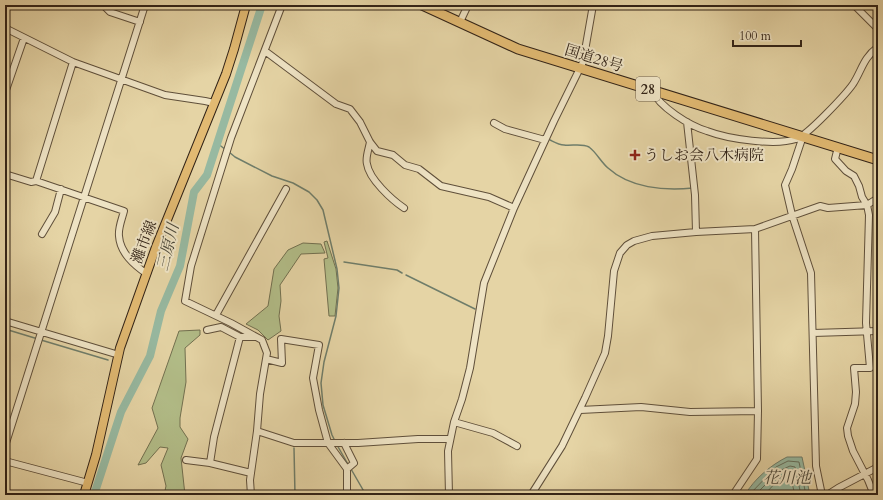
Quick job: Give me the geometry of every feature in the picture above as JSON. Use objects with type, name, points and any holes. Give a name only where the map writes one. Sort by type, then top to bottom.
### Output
[{"type":"highway","name":"国道28号","points":[[422,5],[518,49],[878,160]]},
{"type":"main road","name":"灘市線","points":[[84,495],[96,455],[119,355],[156,247],[234,49],[246,5]]},
{"type":"street","points":[[103,5],[110,12],[140,22]]},
{"type":"street","points":[[5,446],[145,5]]},
{"type":"street","points":[[251,495],[250,480],[257,431],[260,394],[267,352],[262,340],[185,300],[191,266],[228,148],[282,5]]},
{"type":"street","points":[[460,22],[468,5]]},
{"type":"street","points":[[449,495],[448,451],[454,422],[470,368],[484,283],[514,208],[583,62],[593,5]]},
{"type":"street","points":[[854,5],[878,29]]},
{"type":"street","points":[[5,28],[73,62],[165,95],[214,103]]},
{"type":"street","points":[[5,91],[24,38]]},
{"type":"street","points":[[652,90],[655,97],[687,122],[712,133],[755,141],[781,141],[796,139],[803,136],[829,111],[852,84],[864,61],[878,47]]},
{"type":"street","points":[[265,51],[336,104],[350,109],[360,121],[370,142],[377,151],[393,155],[405,165],[419,169],[441,186],[489,197],[514,208]]},
{"type":"street","points":[[36,181],[73,62]]},
{"type":"street","points":[[687,122],[695,195],[696,232]]},
{"type":"street","points":[[494,123],[505,129],[545,140]]},
{"type":"street","points":[[803,136],[785,185],[792,215],[811,273],[816,466],[822,495]]},
{"type":"street","points":[[370,142],[366,163],[374,179],[398,204],[404,208]]},
{"type":"street","points":[[838,147],[835,159],[846,171],[854,176],[862,197],[867,205],[869,215],[867,332],[870,368],[854,368],[856,392],[855,404],[847,428],[853,451],[874,495]]},
{"type":"street","points":[[5,174],[31,182],[36,181],[124,211],[119,236],[121,247],[130,260],[147,274]]},
{"type":"street","points":[[42,234],[55,212],[61,189]]},
{"type":"street","points":[[216,315],[286,189]]},
{"type":"street","points":[[531,495],[557,454],[580,410],[605,354],[614,271],[620,253],[627,245],[643,238],[696,232],[755,229],[820,206],[828,208],[867,205],[878,198]]},
{"type":"street","points":[[734,495],[758,459],[755,229]]},
{"type":"street","points":[[5,321],[119,355]]},
{"type":"street","points":[[207,330],[221,327],[240,337],[258,338]]},
{"type":"street","points":[[813,333],[878,332]]},
{"type":"street","points":[[210,463],[214,437],[240,337]]},
{"type":"street","points":[[266,359],[282,363],[281,339],[319,345],[313,378],[319,410],[329,443],[347,469],[347,495]]},
{"type":"street","points":[[580,410],[641,407],[690,412],[758,411]]},
{"type":"street","points":[[454,422],[493,433],[517,446]]},
{"type":"street","points":[[257,431],[294,443],[343,443],[450,439]]},
{"type":"street","points":[[343,443],[354,463],[347,469]]},
{"type":"street","points":[[186,460],[210,463],[251,473]]},
{"type":"street","points":[[5,461],[88,482]]},
{"type":"street","points":[[827,495],[878,467]]},
{"type":"shaded area","points":[[327,241],[336,269],[338,288],[335,316],[329,316],[324,259],[328,258],[324,242]]},
{"type":"shaded area","points":[[303,243],[321,244],[325,253],[301,254],[280,285],[281,301],[279,316],[281,331],[268,340],[258,330],[246,324],[268,306],[274,269],[288,250]]},
{"type":"shaded area","points":[[200,330],[200,335],[185,348],[186,382],[180,427],[188,439],[181,458],[185,495],[164,495],[166,486],[161,465],[168,448],[160,447],[146,463],[138,465],[158,428],[152,408],[179,331]]},
{"type":"water","name":"花川池","points":[[787,457],[802,457],[810,495],[745,495],[753,483],[763,473]]},
{"type":"waterway","name":"三原川","points":[[94,495],[121,412],[150,356],[161,311],[180,266],[194,192],[207,175],[262,5]]},
{"type":"waterway","points":[[550,140],[562,145],[580,145],[589,147],[603,163],[617,175],[637,184],[648,187],[671,189],[693,188]]},
{"type":"waterway","points":[[217,143],[226,150]]},
{"type":"waterway","points":[[229,152],[235,157],[272,176],[293,183],[309,192],[317,200],[323,210],[337,269],[339,288],[336,316],[324,362],[321,383],[323,405],[335,441]]},
{"type":"waterway","points":[[344,262],[397,270],[402,273]]},
{"type":"waterway","points":[[406,275],[475,309]]},
{"type":"waterway","points":[[5,329],[38,339]]},
{"type":"waterway","points":[[41,340],[108,360]]},
{"type":"waterway","points":[[337,445],[349,466]]},
{"type":"waterway","points":[[294,448],[295,495]]},
{"type":"waterway","points":[[351,469],[366,495]]},
{"type":"place","name":"うしお会八木病院","points":[[635,155]]}]
